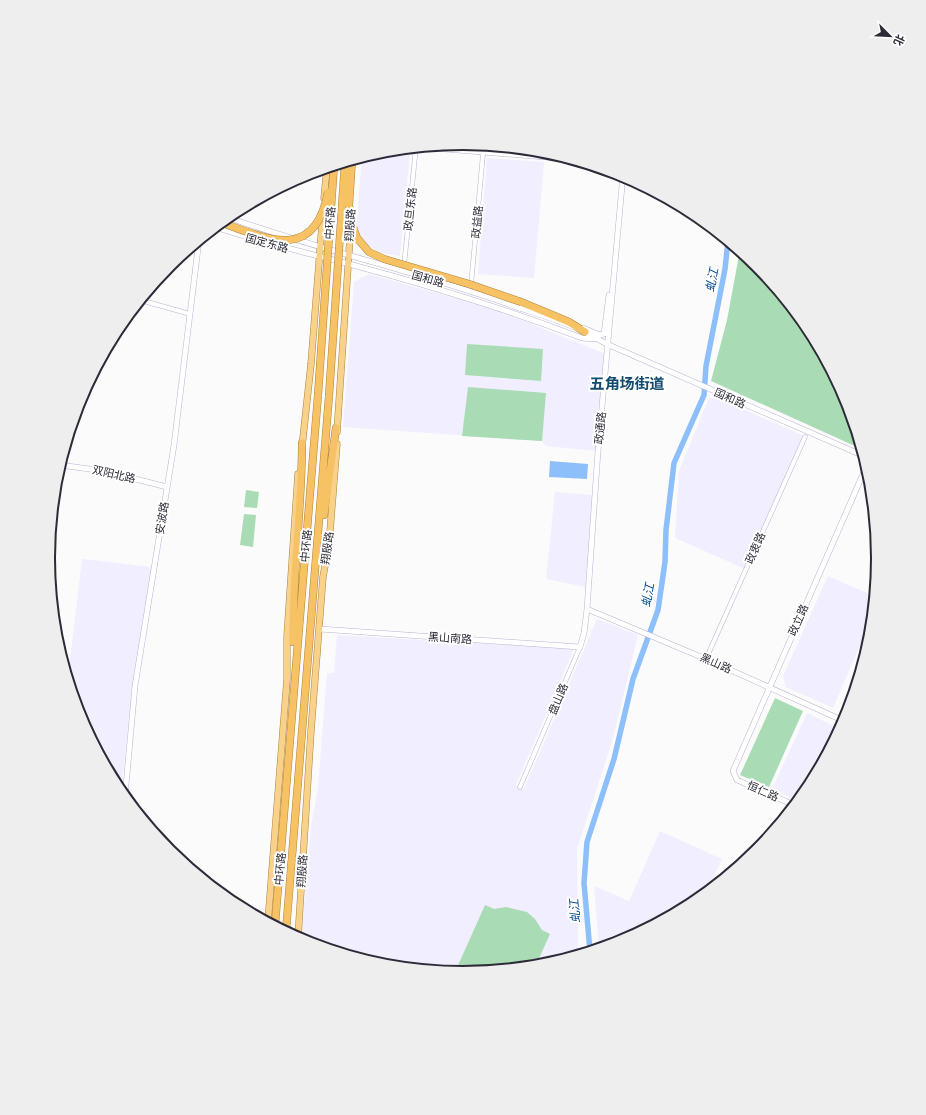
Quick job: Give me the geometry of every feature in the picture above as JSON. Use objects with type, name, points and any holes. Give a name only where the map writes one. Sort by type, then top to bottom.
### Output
[{"type":"highway","points":[[352,165],[349,205],[352,225],[357,238],[369,252],[384,259],[469,284],[521,302],[569,322],[585,332]]},
{"type":"highway","name":"中环路","points":[[287,925],[330,396],[346,167]]},
{"type":"highway","points":[[227,225],[266,239],[284,241],[298,238],[309,232],[321,215],[328,196],[331,171]]},
{"type":"highway","name":"中环路","points":[[275,919],[318,395],[332,171]]},
{"type":"highway","points":[[314,577],[336,428]]},
{"type":"highway","points":[[294,685],[293,615],[302,475],[302,443]]},
{"type":"main road","name":"翔殷路","points":[[298,930],[311,731],[323,577],[329,544],[337,446],[336,428],[355,164]]},
{"type":"main road","name":"翔殷路","points":[[322,249],[331,171]]},
{"type":"main road","name":"翔殷路","points":[[268,916],[287,679],[287,636],[296,501],[322,258],[327,173]]},
{"type":"street","points":[[444,150],[549,158]]},
{"type":"street","name":"政旦东路","points":[[404,272],[415,152]]},
{"type":"street","name":"政益路","points":[[470,291],[483,154]]},
{"type":"street","name":"政通路","points":[[587,609],[598,451],[609,345],[622,183]]},
{"type":"street","name":"国和路","points":[[234,219],[322,249],[348,255],[470,291],[585,332],[609,345],[857,453]]},
{"type":"street","name":"国定东路","points":[[221,229],[254,240],[348,264]]},
{"type":"street","name":"安波路","points":[[125,785],[134,691],[167,487],[198,248]]},
{"type":"street","name":"国和路","points":[[348,264],[468,298],[582,338],[596,339]]},
{"type":"street","points":[[569,322],[600,335],[604,334],[610,288],[614,281]]},
{"type":"street","points":[[145,301],[190,314]]},
{"type":"street","name":"政衷路","points":[[706,659],[805,437]]},
{"type":"street","name":"双阳北路","points":[[66,466],[104,471],[167,487]]},
{"type":"street","name":"政立路","points":[[734,776],[733,771],[862,475]]},
{"type":"street","name":"黑山路","points":[[587,609],[640,630],[838,718]]},
{"type":"street","name":"盘山路","points":[[520,787],[580,647],[584,633],[587,609]]},
{"type":"street","name":"黑山南路","points":[[320,629],[580,647]]},
{"type":"street","name":"恒仁路","points":[[734,776],[737,780],[789,803]]},
{"type":"shaded area","points":[[410,153],[400,256],[381,253],[363,242],[356,229],[362,162]]},
{"type":"shaded area","points":[[487,158],[544,162],[534,278],[478,274]]},
{"type":"shaded area","points":[[369,274],[497,310],[608,355],[598,451],[546,446],[542,441],[343,427],[354,282]]},
{"type":"shaded area","points":[[716,397],[804,436],[745,569],[675,538],[679,471],[709,398]]},
{"type":"shaded area","points":[[555,492],[593,495],[586,587],[546,579]]},
{"type":"shaded area","points":[[82,559],[152,567],[132,689],[122,781],[97,738],[86,714],[70,665]]},
{"type":"shaded area","points":[[828,576],[869,594],[868,611],[862,641],[833,708],[786,687],[783,676]]},
{"type":"shaded area","points":[[597,619],[638,635],[612,742],[577,849],[578,949],[543,958],[490,965],[436,965],[383,958],[357,952],[302,932],[311,827],[318,787],[327,673],[334,673],[337,635],[574,649],[516,785],[524,789]]},
{"type":"shaded area","points":[[807,713],[834,726],[816,762],[792,798],[772,789]]},
{"type":"shaded area","points":[[660,831],[722,859],[712,880],[690,897],[643,923],[599,942],[594,886],[629,901]]},
{"type":"green space","points":[[739,257],[770,288],[802,331],[829,377],[840,401],[855,446],[711,381],[727,320]]},
{"type":"green space","points":[[467,344],[543,349],[541,381],[465,375]]},
{"type":"green space","points":[[468,387],[546,393],[542,441],[462,436]]},
{"type":"green space","points":[[246,490],[259,492],[257,508],[244,507]]},
{"type":"green space","points":[[244,514],[256,515],[253,547],[240,545]]},
{"type":"green space","points":[[775,698],[803,711],[769,787],[740,775]]},
{"type":"green space","points":[[485,905],[494,909],[506,907],[527,912],[535,919],[542,930],[550,934],[539,959],[490,965],[458,966]]},
{"type":"water","points":[[550,461],[588,464],[587,479],[549,477]]},
{"type":"waterway","name":"虬江","points":[[590,945],[584,883],[587,842],[614,759],[633,679],[658,610],[665,562],[666,530],[674,463],[704,395],[706,366],[725,269],[727,247]]},
{"type":"district","name":"五角场街道","points":[[627,384]]}]
